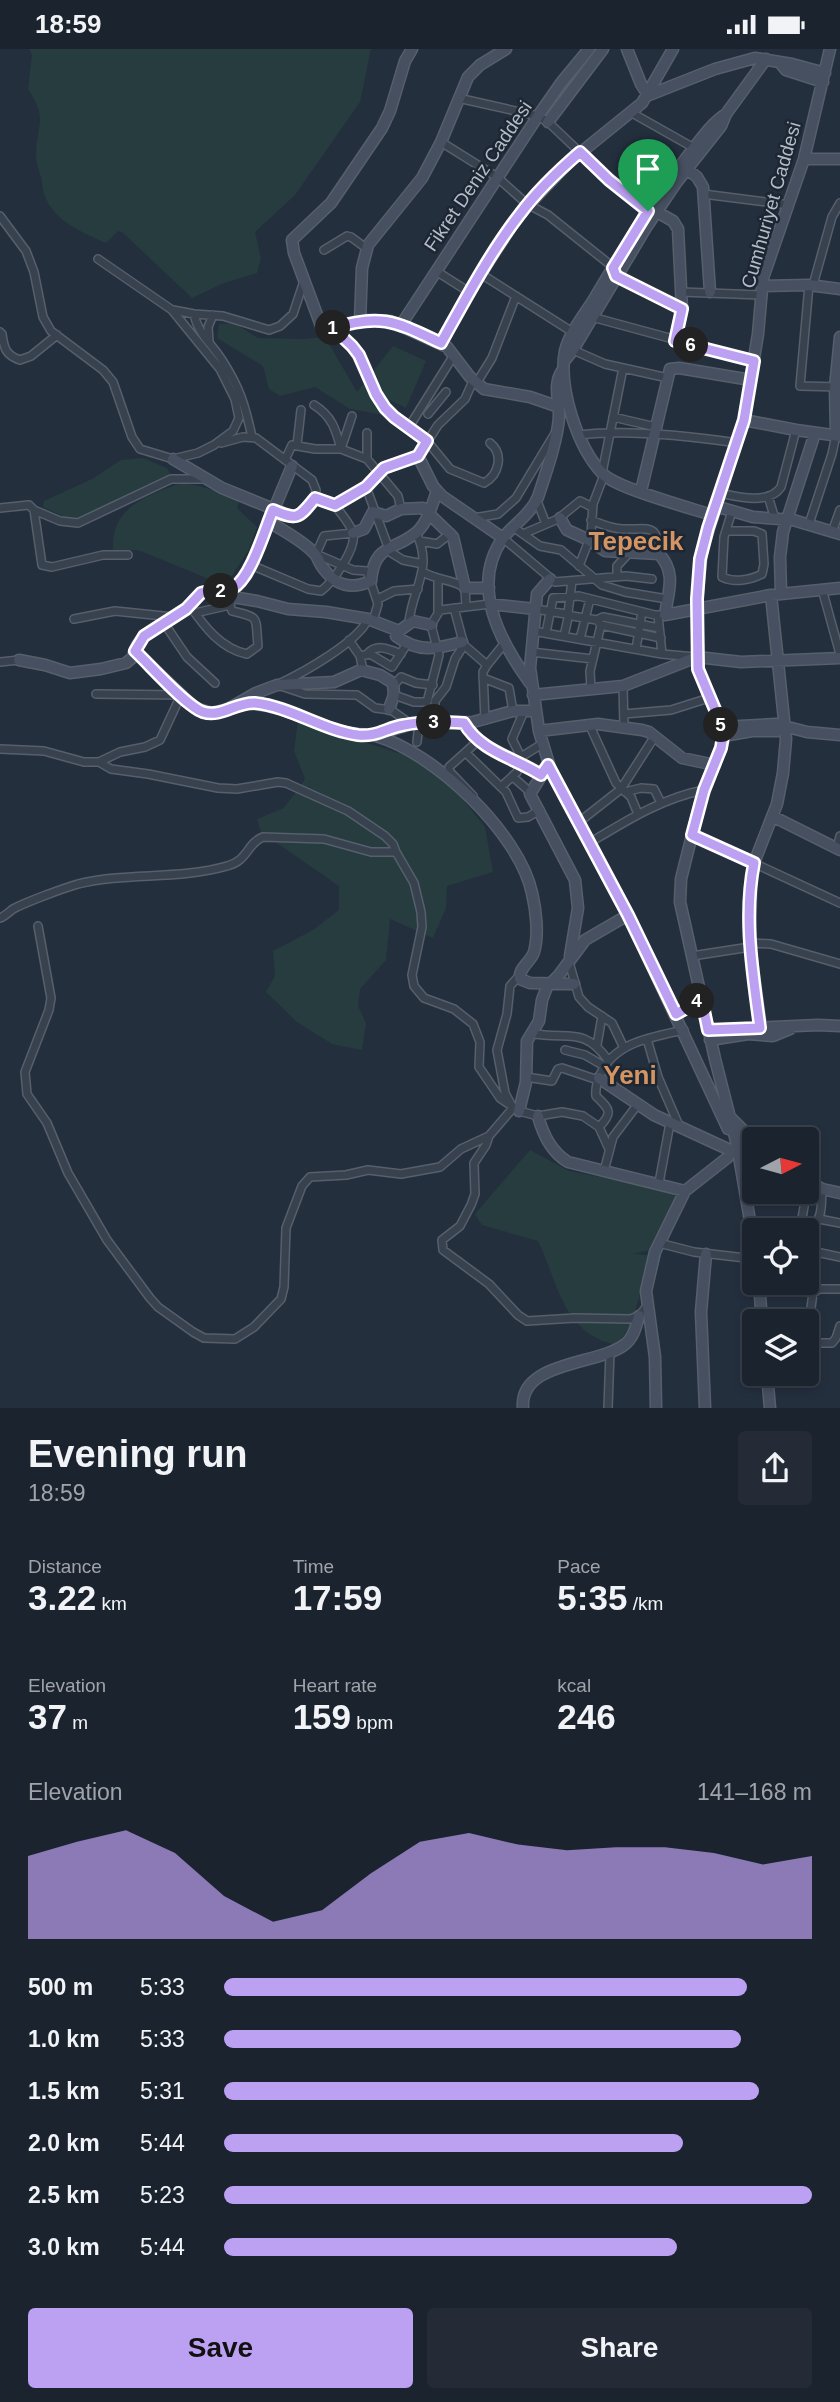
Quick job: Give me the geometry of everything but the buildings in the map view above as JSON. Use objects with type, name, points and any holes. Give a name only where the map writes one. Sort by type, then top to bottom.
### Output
[{"type":"street","points":[[412,49],[405,61],[382,128],[331,203],[292,240],[294,253],[304,281],[328,330],[352,346],[359,355],[376,394],[394,417],[427,441],[450,469],[484,483],[493,475],[499,461],[497,450],[490,443]]},
{"type":"street","points":[[360,321],[361,282],[366,248],[422,178],[441,142],[468,77],[506,49]]},
{"type":"street","name":"Fikret Deniz Caddesi","points":[[401,325],[538,116],[589,49]]},
{"type":"street","name":"Fikret Deniz Caddesi","points":[[548,121],[603,49]]},
{"type":"street","points":[[627,49],[648,95]]},
{"type":"street","points":[[425,412],[469,292],[527,204],[580,152],[632,113],[648,95],[673,49]]},
{"type":"street","name":"Cumhuriyet Caddesi","points":[[723,731],[698,673],[697,608],[702,550],[744,420],[762,290],[804,159],[830,49]]},
{"type":"street","points":[[648,95],[675,83],[767,54]]},
{"type":"street","points":[[767,54],[781,64],[792,64],[824,78]]},
{"type":"street","points":[[652,211],[721,126],[726,114],[767,54]]},
{"type":"street","points":[[458,98],[538,116],[548,121],[609,180],[652,211],[673,221],[678,229],[682,309],[675,341]]},
{"type":"street","points":[[632,113],[694,148]]},
{"type":"street","points":[[668,378],[565,352],[574,333],[694,148],[715,121],[726,114]]},
{"type":"street","points":[[441,142],[497,177],[527,204],[548,215],[615,272],[682,309]]},
{"type":"street","points":[[804,159],[840,159]]},
{"type":"street","points":[[687,169],[700,180],[703,194],[710,292]]},
{"type":"street","points":[[703,194],[789,205]]},
{"type":"street","points":[[837,387],[800,386],[811,285],[832,217],[840,203]]},
{"type":"street","points":[[0,216],[26,251],[34,272],[43,317],[51,331],[103,370],[113,382],[132,437],[140,449],[173,459],[206,479],[289,517],[296,517],[303,512],[315,498],[316,490],[312,480],[260,440],[251,437],[214,445]]},
{"type":"street","points":[[324,250],[347,236],[366,248]]},
{"type":"street","points":[[98,258],[173,310],[215,361],[239,409],[237,426],[214,445],[198,453],[173,459]]},
{"type":"street","points":[[436,271],[469,292]]},
{"type":"street","points":[[532,690],[504,643],[490,604],[489,588],[494,559],[503,538],[537,501],[557,430],[557,382],[569,354],[615,272]]},
{"type":"street","points":[[481,274],[574,333]]},
{"type":"street","points":[[173,310],[229,317],[264,330],[276,328],[293,314],[304,281]]},
{"type":"street","points":[[681,292],[762,290],[811,285],[840,289]]},
{"type":"street","points":[[335,505],[366,487],[379,471],[393,463],[418,456],[439,425],[462,402],[492,358],[516,296]]},
{"type":"street","points":[[194,314],[197,327],[221,358],[242,396],[251,437]]},
{"type":"street","points":[[209,344],[208,327],[212,315]]},
{"type":"street","points":[[592,317],[754,361]]},
{"type":"street","points":[[328,330],[360,321],[380,319],[401,325],[447,348],[484,389],[537,399],[559,407]]},
{"type":"street","points":[[0,332],[4,350],[20,360],[30,356],[57,335]]},
{"type":"street","points":[[809,524],[838,435],[839,342]]},
{"type":"street","points":[[640,491],[670,369],[675,367],[751,380]]},
{"type":"street","points":[[579,566],[589,540],[592,507],[603,474],[624,368]]},
{"type":"street","points":[[562,371],[580,435],[593,462],[611,481],[714,511],[732,511],[753,517],[809,524],[836,533],[840,510]]},
{"type":"street","points":[[409,427],[446,392]]},
{"type":"street","points":[[314,405],[326,413],[332,422],[341,449]]},
{"type":"street","points":[[297,445],[300,410]]},
{"type":"street","points":[[425,412],[439,425]]},
{"type":"street","points":[[341,449],[352,416]]},
{"type":"street","points":[[613,417],[655,431],[737,443]]},
{"type":"street","points":[[744,420],[796,431],[838,435]]},
{"type":"street","points":[[474,518],[498,514],[516,498],[557,430]]},
{"type":"street","points":[[580,435],[655,431]]},
{"type":"street","points":[[720,493],[738,497],[768,496],[779,490],[796,431]]},
{"type":"street","points":[[367,433],[367,459]]},
{"type":"street","points":[[761,1032],[750,945],[751,882],[754,863],[774,817],[783,773],[786,728],[776,594],[781,519],[815,433]]},
{"type":"street","points":[[0,662],[19,660],[77,673],[126,663],[132,658],[144,636],[169,620],[231,597],[251,565],[273,510],[288,463],[290,446],[341,449],[367,459],[398,496],[401,509]]},
{"type":"street","points":[[418,456],[437,491],[503,538],[550,579],[559,583],[617,576],[652,579]]},
{"type":"street","points":[[785,471],[800,475]]},
{"type":"street","points":[[0,508],[29,505],[34,510],[60,521],[78,523],[171,479],[206,479]]},
{"type":"street","points":[[366,487],[388,548],[396,557],[423,568],[438,580],[459,583],[465,588],[489,588]]},
{"type":"street","points":[[385,648],[409,622],[423,568],[418,537],[437,491]]},
{"type":"street","points":[[768,496],[781,519]]},
{"type":"street","points":[[251,565],[313,591],[321,591],[333,578],[351,549],[353,533],[335,505],[315,498]]},
{"type":"street","points":[[537,501],[546,524]]},
{"type":"street","points":[[523,534],[560,518],[580,501],[592,507]]},
{"type":"street","points":[[316,554],[324,536],[364,529],[371,514],[376,512],[386,516],[401,509],[420,507],[451,533],[456,543],[466,607]]},
{"type":"street","points":[[34,510],[42,565],[52,567],[103,555],[128,555]]},
{"type":"street","points":[[726,531],[754,531],[762,534],[764,571],[760,576],[740,580],[722,577],[726,531],[732,511]]},
{"type":"street","points":[[560,518],[568,530],[605,551],[659,554]]},
{"type":"street","points":[[591,520],[617,529],[643,528],[654,531],[657,535],[659,554],[668,566],[671,576],[659,628],[662,654]]},
{"type":"street","points":[[135,651],[195,708],[203,712],[220,712],[314,667],[363,629],[378,608],[378,599],[366,570],[353,570],[316,554],[268,521]]},
{"type":"street","points":[[513,527],[540,546],[561,550],[601,585],[667,599]]},
{"type":"street","points":[[371,581],[375,562],[388,548],[418,537],[437,544],[451,533]]},
{"type":"street","points":[[617,576],[617,566],[629,553]]},
{"type":"street","points":[[316,554],[323,568],[343,586],[350,587],[371,581]]},
{"type":"street","points":[[501,787],[517,772],[520,760],[512,739],[529,711],[535,609],[538,592],[550,579]]},
{"type":"street","points":[[438,580],[438,613]]},
{"type":"street","points":[[564,636],[572,581]]},
{"type":"street","points":[[546,633],[553,598],[577,596],[662,615],[776,594],[840,588]]},
{"type":"street","points":[[378,599],[394,591],[418,589]]},
{"type":"street","points":[[533,631],[662,654],[728,662],[840,656],[822,589]]},
{"type":"street","points":[[193,609],[201,593],[288,609],[371,620],[397,633],[407,644],[422,649],[463,643]]},
{"type":"street","points":[[193,609],[216,638],[241,653],[250,653],[258,646],[255,617],[247,613],[233,612],[231,597]]},
{"type":"street","points":[[580,639],[590,599]]},
{"type":"street","points":[[591,689],[590,671],[600,621],[607,603]]},
{"type":"street","points":[[430,625],[443,610],[490,604],[585,618],[620,630],[660,638]]},
{"type":"street","points":[[621,620],[624,607]]},
{"type":"street","points":[[454,608],[463,643],[486,665]]},
{"type":"street","points":[[74,619],[115,611],[169,620]]},
{"type":"street","points":[[636,649],[642,612]]},
{"type":"street","points":[[169,620],[187,657],[215,683]]},
{"type":"street","points":[[600,621],[621,620],[659,628]]},
{"type":"street","points":[[409,622],[430,625]]},
{"type":"street","points":[[427,702],[439,659],[430,625]]},
{"type":"street","points":[[617,646],[620,630]]},
{"type":"street","points":[[349,640],[363,655],[392,667]]},
{"type":"street","points":[[277,685],[334,681],[363,670],[385,677],[394,690],[414,702],[427,702],[436,699],[446,687],[463,643]]},
{"type":"street","points":[[485,720],[483,678],[486,665],[504,643]]},
{"type":"street","points":[[385,677],[407,644]]},
{"type":"street","points":[[363,655],[373,648],[385,648],[401,653]]},
{"type":"street","points":[[531,652],[593,659]]},
{"type":"street","points":[[363,655],[363,670]]},
{"type":"street","points":[[532,690],[623,686],[697,657]]},
{"type":"street","points":[[389,709],[401,677],[416,684],[433,685]]},
{"type":"street","points":[[483,678],[509,688],[513,711]]},
{"type":"street","points":[[277,685],[305,694],[354,694],[375,708],[389,709],[415,724]]},
{"type":"street","points":[[623,686],[624,727]]},
{"type":"street","points":[[96,694],[181,695]]},
{"type":"street","points":[[0,749],[44,751],[83,762],[99,762],[120,752],[145,747],[160,740],[181,695]]},
{"type":"street","points":[[624,715],[671,710],[709,698]]},
{"type":"street","points":[[435,722],[436,699]]},
{"type":"street","points":[[237,704],[264,705],[347,733],[375,736],[419,758],[480,805]]},
{"type":"street","points":[[375,736],[415,724],[464,723],[513,711],[529,711]]},
{"type":"street","points":[[529,711],[539,731],[548,765],[628,915],[684,1031],[734,1148]]},
{"type":"street","points":[[464,723],[479,740],[498,754],[520,760],[541,775]]},
{"type":"street","points":[[415,724],[417,742]]},
{"type":"street","points":[[539,731],[589,725],[642,730],[655,736],[679,756],[715,765]]},
{"type":"street","points":[[589,725],[611,774],[633,800],[638,814]]},
{"type":"street","points":[[749,1218],[730,1117],[709,1035],[681,910],[680,894],[692,835],[723,731],[777,731],[786,728],[840,735]]},
{"type":"street","points":[[579,823],[623,790],[655,736]]},
{"type":"street","points":[[479,740],[466,754],[450,764],[449,769],[480,805],[523,868],[532,893],[535,912],[535,948],[519,977],[510,986],[507,1014],[497,1050],[505,1093],[516,1109]]},
{"type":"street","points":[[520,760],[542,744]]},
{"type":"street","points":[[466,754],[501,787],[518,818],[525,818],[540,810]]},
{"type":"street","points":[[99,762],[111,769],[218,788],[237,789],[286,783],[348,811],[389,839],[414,883],[421,912],[420,942],[412,975],[414,986],[424,998],[454,1009],[473,1024],[480,1042],[481,1072],[500,1098],[516,1109],[538,1116],[566,1112],[583,1116],[599,1127],[609,1149]]},
{"type":"street","points":[[530,792],[548,765]]},
{"type":"street","points":[[513,777],[530,792],[572,871],[577,888],[578,908],[569,962],[574,984],[584,1004],[613,1025],[624,1048]]},
{"type":"street","points":[[623,790],[654,789],[661,803]]},
{"type":"street","points":[[590,842],[661,803],[704,790]]},
{"type":"street","points":[[774,817],[839,850],[840,836]]},
{"type":"street","points":[[692,835],[840,903]]},
{"type":"street","points":[[0,918],[21,905],[77,884],[171,876],[226,867],[243,859],[252,845],[263,837],[324,839],[371,852],[396,852]]},
{"type":"street","points":[[38,926],[51,998],[46,1020],[25,1072],[27,1094],[52,1133],[68,1173],[94,1219],[138,1284],[158,1307],[199,1336],[235,1339],[254,1327],[281,1299],[284,1287],[286,1228],[302,1186],[310,1177],[346,1175],[360,1170],[401,1174],[430,1170],[446,1164],[461,1149],[489,1136],[516,1109],[526,1077],[526,1049],[531,1033],[539,1021],[542,1000],[550,983],[585,940],[628,915]]},
{"type":"street","points":[[692,956],[750,945],[771,944],[840,964]]},
{"type":"street","points":[[519,977],[525,982],[574,984]]},
{"type":"street","points":[[676,1014],[694,1004],[701,996]]},
{"type":"street","points":[[597,1045],[602,1016]]},
{"type":"street","points":[[709,1035],[748,1034],[818,1025],[840,1026]]},
{"type":"street","points":[[599,1127],[608,1114],[606,1105],[596,1096],[598,1079],[606,1063],[624,1048],[647,1039],[684,1031]]},
{"type":"street","points":[[531,1033],[580,1036],[597,1045],[606,1063]]},
{"type":"street","points":[[647,1039],[658,1077],[681,1128]]},
{"type":"street","points":[[565,1050],[606,1063]]},
{"type":"street","points":[[569,1070],[576,1052]]},
{"type":"street","points":[[526,1077],[552,1081],[560,1068],[598,1079],[670,1123],[734,1148]]},
{"type":"street","points":[[708,1085],[720,1082]]},
{"type":"street","points":[[604,1171],[616,1133],[638,1104]]},
{"type":"street","points":[[538,1116],[547,1140],[563,1159],[685,1191]]},
{"type":"street","points":[[730,1117],[742,1130]]},
{"type":"street","points":[[659,1183],[670,1123]]},
{"type":"street","points":[[489,1136],[474,1163],[474,1199],[460,1226],[442,1240],[443,1250],[489,1284],[527,1321],[630,1319],[639,1316]]},
{"type":"street","points":[[656,1408],[655,1357],[647,1306],[649,1272],[659,1243],[685,1191],[742,1144]]},
{"type":"street","points":[[820,1188],[840,1193]]},
{"type":"street","points":[[820,1188],[820,1219],[840,1223]]},
{"type":"street","points":[[802,1218],[804,1201],[820,1188]]},
{"type":"street","points":[[659,1243],[706,1254],[742,1258]]},
{"type":"street","points":[[819,1253],[840,1257]]},
{"type":"street","points":[[705,1408],[701,1321],[706,1254]]},
{"type":"street","points":[[810,1309],[811,1298],[816,1290],[840,1289]]},
{"type":"street","points":[[521,1406],[526,1391],[535,1379],[623,1346],[647,1306]]},
{"type":"street","points":[[819,1343],[832,1343],[840,1326]]},
{"type":"street","points":[[608,1408],[610,1352]]},
{"type":"street","points":[[768,1386],[770,1408]]},
{"type":"green space","points":[[29,49],[371,49],[360,102],[295,195],[255,232],[261,258],[257,273],[224,283],[192,298],[122,232],[118,231],[106,243],[70,225],[49,204],[43,192],[36,159],[40,115],[28,89],[32,55]]},
{"type":"green space","points":[[234,323],[258,338],[325,337],[357,392],[393,346],[426,361],[406,408],[390,400],[383,415],[350,409],[315,387],[280,396],[269,389],[263,366],[217,338],[219,324]]},
{"type":"green space","points":[[143,458],[167,468],[171,475],[80,518],[69,519],[43,507],[44,501],[92,479],[121,460]]},
{"type":"green space","points":[[182,483],[240,498],[237,508],[257,527],[249,549],[230,579],[214,581],[138,550],[113,551],[114,536],[124,513],[144,498]]},
{"type":"green space","points":[[298,721],[408,756],[454,788],[485,827],[493,872],[447,886],[446,908],[433,938],[390,919],[386,960],[360,989],[358,1006],[366,1023],[362,1050],[332,1044],[297,1022],[266,992],[275,976],[273,951],[313,930],[339,910],[339,886],[261,832],[257,819],[284,808],[305,779],[294,751]]},
{"type":"green space","points":[[530,1150],[569,1171],[682,1192],[653,1249],[633,1254],[648,1255],[630,1326],[617,1345],[599,1339],[573,1319],[538,1241],[482,1225],[475,1214]]},
{"type":"district","name":"Tepecik","points":[[636,541]]},
{"type":"district","name":"Yeni","points":[[630,1075]]},
{"type":"route","points":[[580,152],[609,180],[648,211],[613,268],[616,276],[682,309],[675,341],[754,361],[744,420],[708,528],[698,574],[698,669],[722,727],[723,742],[704,790],[692,835],[754,863],[750,943],[760,1028],[708,1030],[701,996],[694,1004],[676,1014],[628,915],[548,765],[541,775],[508,759],[469,732],[464,723],[419,723],[398,727],[375,736],[347,733],[264,705],[237,704],[220,712],[203,712],[189,703],[135,651],[144,636],[190,606],[201,593],[230,590],[240,583],[249,570],[273,510],[296,517],[315,498],[335,505],[366,487],[384,468],[418,456],[427,441],[385,408],[359,355],[333,328],[360,321],[384,320],[441,343],[469,292],[518,216],[580,152]]}]
